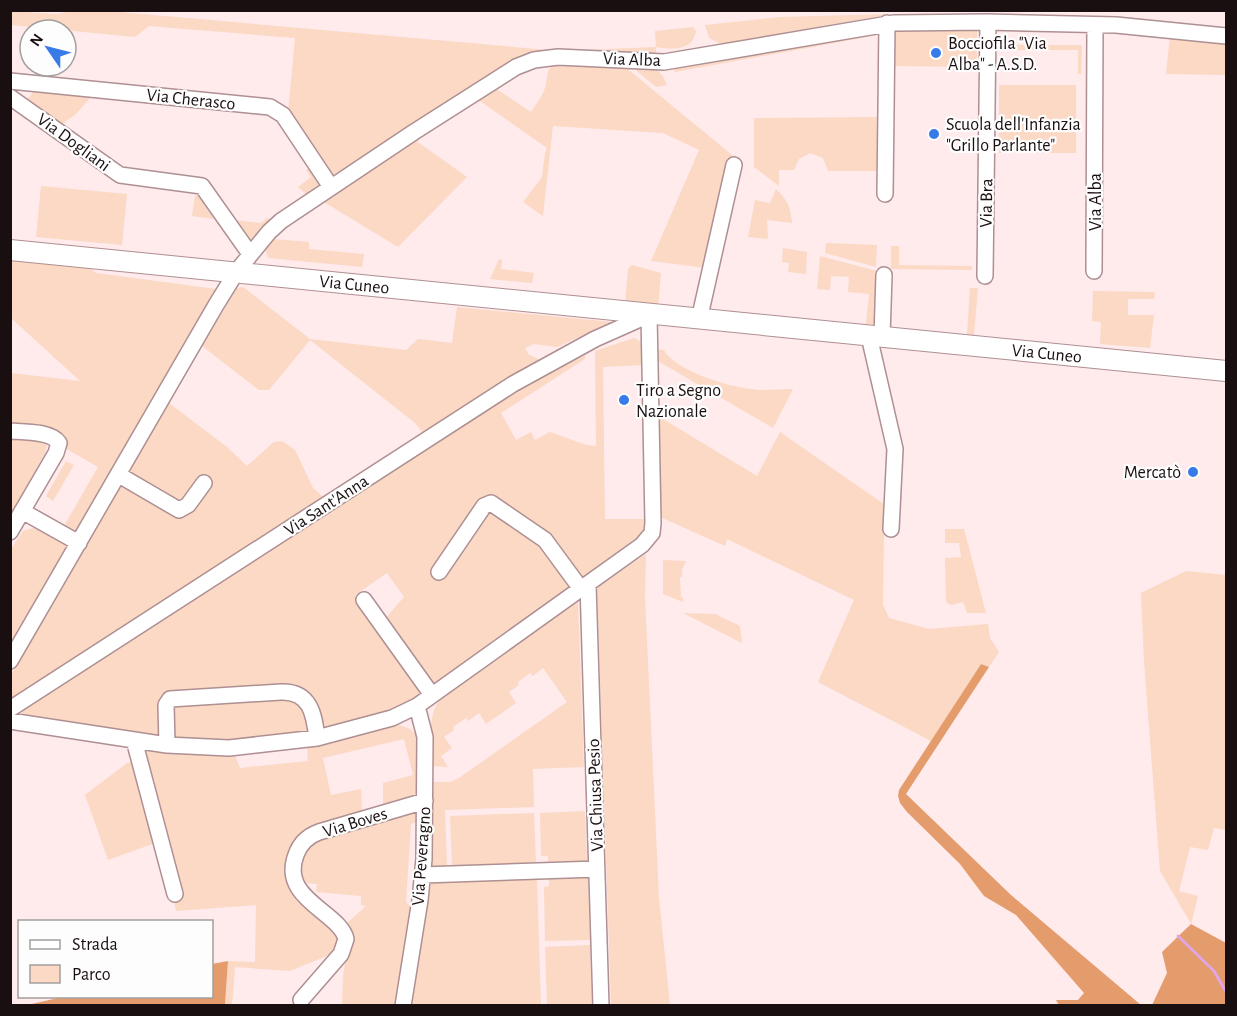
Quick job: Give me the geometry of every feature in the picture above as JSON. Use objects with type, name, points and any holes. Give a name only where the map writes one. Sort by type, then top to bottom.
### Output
[{"type":"main road","name":"Via Cuneo","points":[[10,250],[1227,371]]},
{"type":"street","name":"Via Alba","points":[[10,661],[237,272],[250,254],[281,221],[480,90],[528,62],[569,57],[664,62],[887,23],[988,22],[1149,27],[1227,36]]},
{"type":"street","name":"Via Bra","points":[[985,276],[988,22]]},
{"type":"street","points":[[885,194],[887,23]]},
{"type":"street","name":"Via Alba","points":[[1094,271],[1095,25]]},
{"type":"street","name":"Via Cherasco","points":[[10,81],[270,107],[283,115],[331,188]]},
{"type":"street","name":"Via Dogliani","points":[[10,97],[120,175],[202,186],[250,254]]},
{"type":"street","points":[[699,320],[734,165]]},
{"type":"street","points":[[885,275],[876,336],[896,448],[891,529]]},
{"type":"street","points":[[10,721],[167,745],[229,748],[317,738],[392,718],[417,706],[642,545],[649,537],[653,528],[649,315]]},
{"type":"street","name":"Via Sant'Anna","points":[[10,709],[513,384],[595,339],[649,315]]},
{"type":"street","points":[[10,431],[51,436],[59,443],[56,453],[10,532]]},
{"type":"street","points":[[119,475],[179,510],[186,508],[204,483]]},
{"type":"street","points":[[439,572],[484,506],[491,503],[545,540],[584,586]]},
{"type":"street","points":[[22,512],[79,543]]},
{"type":"street","name":"Via Chiusa Pesio","points":[[584,586],[601,1005]]},
{"type":"street","points":[[364,600],[432,695]]},
{"type":"street","points":[[167,745],[166,705],[170,699],[281,692],[295,693],[311,707],[317,738]]},
{"type":"street","name":"Via Peveragno","points":[[403,1005],[423,875],[425,737],[417,706]]},
{"type":"street","points":[[135,740],[175,894]]},
{"type":"street","name":"Via Boves","points":[[301,1000],[341,954],[346,939],[342,930],[306,898],[299,888],[294,865],[300,846],[319,832],[425,801]]},
{"type":"street","points":[[423,875],[597,869]]},
{"type":"green space","points":[[10,11],[57,14],[70,11],[108,11],[560,51],[656,47],[656,56],[532,54],[520,57],[330,177],[288,113],[295,38],[149,26],[135,37],[78,31],[78,18],[18,18],[18,26],[11,25]]},
{"type":"green space","points":[[892,14],[721,44],[709,38],[705,25],[780,17]]},
{"type":"green space","points":[[693,27],[696,31],[691,42],[681,48],[656,47],[655,31]]},
{"type":"green space","points":[[977,28],[977,67],[892,66],[892,29]]},
{"type":"green space","points":[[878,30],[878,35],[675,72],[672,67]]},
{"type":"green space","points":[[1170,35],[1226,41],[1226,75],[1166,74]]},
{"type":"green space","points":[[999,45],[1082,45],[1081,74],[1078,74],[1078,50],[999,50]]},
{"type":"green space","points":[[569,63],[624,66],[732,155],[706,268],[651,261],[699,150],[663,133],[553,126],[543,216],[523,202],[542,177],[547,148],[477,99],[495,88],[531,112],[544,91],[549,70],[554,66]]},
{"type":"green space","points":[[631,66],[654,68],[661,73],[667,85],[656,87]]},
{"type":"green space","points":[[999,85],[1076,85],[1076,153],[999,153]]},
{"type":"green space","points":[[33,92],[91,97],[75,115],[62,124],[27,100]]},
{"type":"green space","points":[[878,117],[878,171],[828,171],[823,158],[810,153],[799,159],[794,170],[779,170],[779,186],[754,167],[754,118]]},
{"type":"green space","points":[[415,140],[467,177],[398,247],[324,202]]},
{"type":"green space","points":[[311,167],[321,183],[306,194],[298,187],[311,177],[306,170]]},
{"type":"green space","points":[[41,186],[127,194],[122,245],[36,237]]},
{"type":"green space","points":[[776,189],[788,204],[792,223],[767,220],[768,239],[748,237],[755,200],[770,203]]},
{"type":"green space","points":[[195,196],[198,196],[214,219],[192,216]]},
{"type":"green space","points":[[267,218],[271,221],[254,242],[250,243],[234,220],[261,223]]},
{"type":"green space","points":[[273,239],[309,242],[309,249],[364,254],[362,267],[268,258],[265,249]]},
{"type":"green space","points":[[826,243],[877,245],[876,267],[825,253]]},
{"type":"green space","points":[[891,246],[899,246],[899,265],[972,266],[972,270],[891,269]]},
{"type":"green space","points":[[783,248],[807,252],[806,274],[788,272],[789,263],[782,262]]},
{"type":"green space","points":[[820,256],[877,271],[874,325],[866,324],[869,294],[848,292],[849,277],[831,276],[830,290],[817,289]]},
{"type":"green space","points":[[11,257],[87,266],[96,273],[216,289],[76,533],[64,526],[98,467],[65,448],[65,440],[58,431],[11,424],[11,373],[80,381],[11,318]]},
{"type":"green space","points":[[499,259],[502,260],[501,269],[534,273],[532,283],[490,279]]},
{"type":"green space","points":[[632,265],[661,273],[658,307],[625,303],[628,269]]},
{"type":"green space","points":[[243,287],[310,339],[406,350],[418,339],[452,343],[457,307],[612,322],[557,347],[534,344],[525,348],[529,355],[541,360],[423,433],[415,423],[310,340],[269,390],[259,390],[202,346],[237,288]]},
{"type":"green space","points":[[970,288],[978,288],[974,335],[967,334]]},
{"type":"green space","points":[[1093,291],[1155,292],[1154,299],[1128,299],[1128,315],[1154,315],[1150,348],[1100,344],[1101,322],[1092,321]]},
{"type":"green space","points":[[634,338],[642,346],[643,365],[603,367],[605,519],[645,519],[643,533],[580,579],[555,543],[487,509],[539,541],[572,586],[432,687],[384,620],[404,597],[387,573],[355,595],[424,692],[412,700],[373,716],[319,732],[301,694],[168,695],[164,739],[26,716],[22,713],[23,709],[511,393],[585,355],[585,359],[501,413],[516,440],[531,432],[535,440],[550,432],[586,445],[596,446],[595,351]]},
{"type":"green space","points":[[656,349],[664,350],[690,371],[716,381],[756,390],[793,389],[773,428],[656,360]]},
{"type":"green space","points":[[169,403],[227,447],[247,466],[274,442],[282,441],[295,450],[313,488],[324,498],[11,701],[11,675],[123,482],[183,505],[127,475]]},
{"type":"green space","points":[[658,416],[757,476],[780,432],[888,507],[884,531],[883,605],[889,618],[929,629],[988,624],[990,638],[999,652],[989,667],[981,664],[931,741],[818,682],[854,600],[727,539],[725,546],[660,517]]},
{"type":"green space","points":[[11,437],[35,440],[47,446],[11,515]]},
{"type":"green space","points":[[66,461],[74,465],[53,501],[46,496]]},
{"type":"green space","points":[[33,528],[40,529],[69,546],[11,646],[11,549],[23,531]]},
{"type":"green space","points":[[945,529],[964,529],[986,613],[967,613],[963,602],[951,605],[946,602],[945,558],[961,557],[959,543],[945,543]]},
{"type":"green space","points":[[646,554],[645,597],[659,898],[670,1005],[611,1005],[597,588]]},
{"type":"green space","points":[[663,560],[686,561],[682,577],[680,577],[683,602],[663,594]]},
{"type":"green space","points":[[1186,571],[1226,575],[1226,830],[1214,828],[1208,850],[1190,847],[1179,891],[1198,896],[1191,924],[1160,871],[1141,593]]},
{"type":"green space","points":[[578,602],[584,767],[533,769],[534,807],[445,810],[447,866],[432,867],[432,782],[450,782],[459,778],[567,702],[543,668],[533,676],[530,673],[509,692],[516,703],[486,724],[479,713],[468,721],[466,718],[444,737],[452,748],[441,756],[448,767],[432,766],[431,723],[436,707],[440,700]]},
{"type":"green space","points":[[683,613],[715,614],[740,626],[742,643]]},
{"type":"green space","points":[[290,696],[307,707],[313,733],[235,742],[170,740],[170,704]]},
{"type":"green space","points":[[397,724],[410,729],[418,737],[418,790],[415,794],[398,803],[383,806],[383,783],[413,775],[404,739],[323,758],[331,795],[361,789],[362,812],[288,859],[337,935],[338,940],[334,951],[290,971],[235,967],[232,1004],[249,1005],[217,1005],[225,1003],[228,961],[255,962],[256,905],[176,911],[141,746],[234,753],[240,768],[308,761],[307,747]]},
{"type":"green space","points":[[136,761],[158,842],[108,860],[85,795],[127,763]]},
{"type":"green space","points":[[585,811],[587,861],[548,862],[548,856],[541,856],[540,813]]},
{"type":"green space","points":[[411,812],[417,815],[419,821],[411,824],[406,902],[412,908],[396,1005],[342,1005],[344,968],[353,944],[353,935],[346,924],[366,906],[361,905],[361,896],[316,892],[317,884],[305,883],[302,870],[303,858],[313,843],[319,839]]},
{"type":"green space","points":[[534,813],[536,863],[452,866],[450,816]]},
{"type":"green space","points":[[588,877],[590,940],[545,941],[544,887],[549,886],[549,878]]},
{"type":"green space","points":[[537,879],[541,1005],[411,1005],[431,883]]},
{"type":"green space","points":[[590,945],[592,1004],[547,1005],[545,947]]},
{"type":"shaded area","points":[[981,664],[989,667],[906,794],[1011,895],[1141,1005],[1059,1005],[1056,1000],[1078,1000],[1084,993],[1016,915],[984,896],[960,864],[900,803],[899,790]]},
{"type":"shaded area","points":[[1191,924],[1226,943],[1226,1005],[1152,1005],[1167,973],[1162,952]]},
{"type":"shaded area","points":[[228,961],[225,1004],[27,1005],[58,998],[213,998],[213,964]]},
{"type":"waterway","points":[[1178,936],[1214,971],[1226,992]]},
{"type":"place","name":"Bocciofila \"Via Alba\" - A.S.D.","points":[[936,53]]},
{"type":"place","name":"Scuola dell'Infanzia \"Grillo Parlante\"","points":[[934,134]]},
{"type":"place","name":"Tiro a Segno Nazionale","points":[[624,400]]},
{"type":"place","name":"Mercatò","points":[[1193,472]]}]
